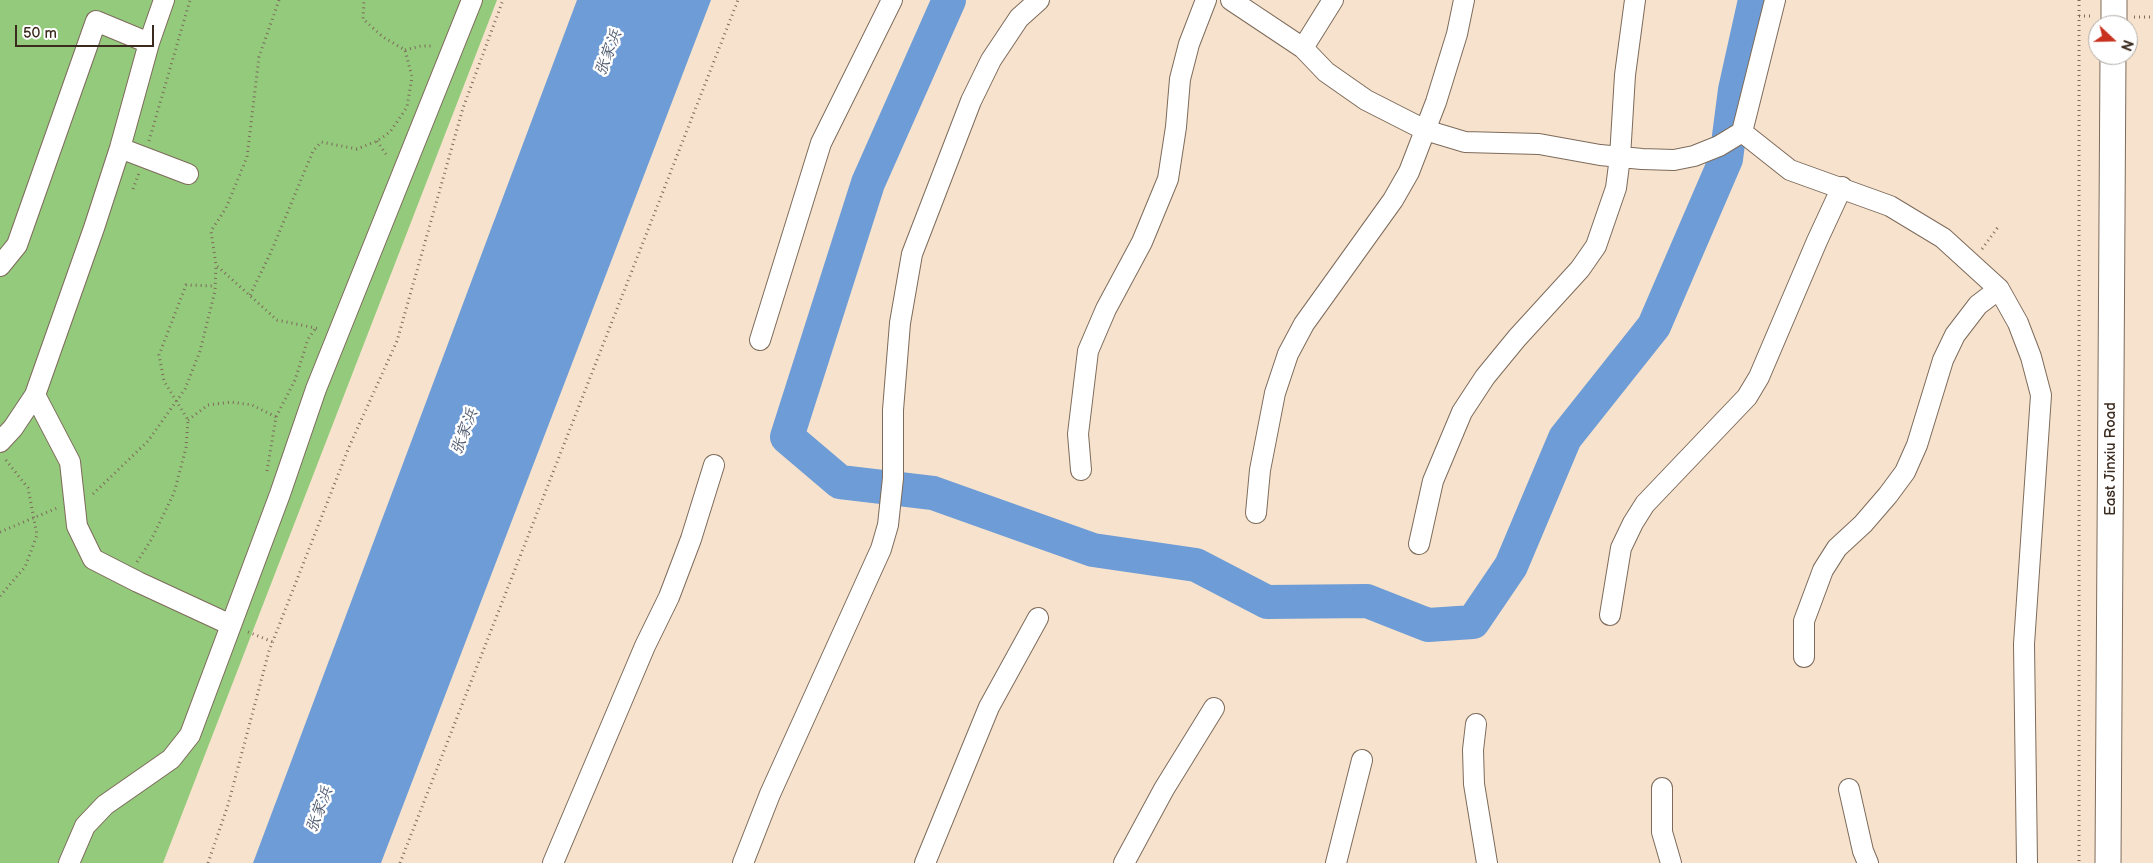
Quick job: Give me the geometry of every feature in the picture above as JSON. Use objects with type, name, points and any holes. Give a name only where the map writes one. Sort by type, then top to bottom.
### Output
[{"type":"main road","points":[[2114,0],[2114,15]]},
{"type":"main road","name":"East Jinxiu Road","points":[[2108,863],[2113,65]]},
{"type":"lane","points":[[0,442],[35,395],[120,148],[149,43],[164,0]]},
{"type":"lane","points":[[69,863],[85,826],[105,805],[171,759],[190,735],[339,329],[472,0]]},
{"type":"lane","points":[[760,340],[821,143],[892,0]]},
{"type":"lane","points":[[743,863],[770,794],[881,549],[888,525],[893,478],[893,410],[900,322],[912,254],[970,101],[991,60],[1019,18],[1038,0]]},
{"type":"lane","points":[[1081,470],[1078,434],[1088,351],[1106,309],[1142,242],[1168,180],[1176,127],[1180,79],[1189,44],[1206,0]]},
{"type":"lane","points":[[1231,0],[1303,48],[1326,72],[1366,100],[1425,130],[1466,142],[1539,144],[1620,157],[1674,160],[1694,156],[1731,139],[1775,0]]},
{"type":"lane","points":[[1303,48],[1333,0]]},
{"type":"lane","points":[[1256,513],[1260,470],[1275,393],[1288,354],[1304,324],[1393,200],[1409,172],[1457,34],[1464,0]]},
{"type":"lane","points":[[1419,544],[1433,481],[1462,412],[1486,377],[1517,338],[1580,269],[1596,246],[1616,188],[1635,0]]},
{"type":"lane","points":[[0,266],[17,244],[96,21],[149,43]]},
{"type":"lane","points":[[1731,139],[1790,170],[1842,187],[1890,206],[1943,238],[1999,289],[2018,323],[2031,357],[2041,395],[2024,644],[2027,863]]},
{"type":"lane","points":[[120,148],[188,174]]},
{"type":"lane","points":[[1610,615],[1621,548],[1633,523],[1645,504],[1747,397],[1759,377],[1816,241],[1842,187]]},
{"type":"lane","points":[[1804,657],[1804,621],[1823,570],[1836,548],[1869,517],[1904,472],[1917,445],[1943,360],[1955,335],[1978,305],[1999,289]]},
{"type":"lane","points":[[35,395],[70,462],[77,526],[93,559],[129,578],[231,625]]},
{"type":"lane","points":[[553,863],[645,646],[668,597],[691,539],[714,466]]},
{"type":"lane","points":[[925,863],[989,707],[1038,618]]},
{"type":"lane","points":[[1124,863],[1164,789],[1214,708]]},
{"type":"lane","points":[[1476,724],[1473,750],[1474,784],[1488,863]]},
{"type":"lane","points":[[1336,863],[1362,760]]},
{"type":"lane","points":[[1662,788],[1662,832],[1671,863]]},
{"type":"lane","points":[[1848,789],[1863,851],[1868,863]]},
{"type":"path","points":[[133,189],[146,157],[190,0]]},
{"type":"path","points":[[0,532],[74,500],[94,494],[148,441],[185,389],[200,351],[215,291],[216,265],[212,231],[226,208],[247,157],[259,57],[279,0]]},
{"type":"path","points":[[364,0],[363,19],[383,37],[405,50],[421,46],[440,46],[452,51]]},
{"type":"path","points":[[208,863],[228,805],[273,642],[349,447],[397,341],[463,108],[503,0]]},
{"type":"path","points":[[400,863],[738,0]]},
{"type":"path","points":[[2079,0],[2079,863]]},
{"type":"path","points":[[250,295],[271,252],[313,151],[321,142],[357,149],[377,141],[390,132],[407,107],[412,77],[405,50]]},
{"type":"path","points":[[1970,263],[1998,228]]},
{"type":"path","points":[[216,265],[277,320],[315,330],[339,329]]},
{"type":"path","points":[[129,578],[151,540],[174,492],[186,448],[188,420],[164,381],[159,355],[186,285],[215,286]]},
{"type":"path","points":[[280,494],[269,485],[266,467],[276,417],[295,380],[308,339],[315,330]]},
{"type":"path","points":[[188,420],[208,406],[231,402],[252,405],[276,417]]},
{"type":"path","points":[[0,454],[28,488],[37,535],[25,567],[0,596]]},
{"type":"path","points":[[231,625],[273,642]]},
{"type":"green space","points":[[0,0],[497,0],[163,863],[0,863]]},
{"type":"water","name":"张家浜","points":[[577,0],[711,0],[381,863],[253,863]]},
{"type":"waterway","points":[[949,0],[868,183],[787,437],[840,482],[933,493],[1093,550],[1196,565],[1267,602],[1367,601],[1428,625],[1473,622],[1511,566],[1565,438],[1654,326],[1726,159],[1735,90],[1755,0]]}]
